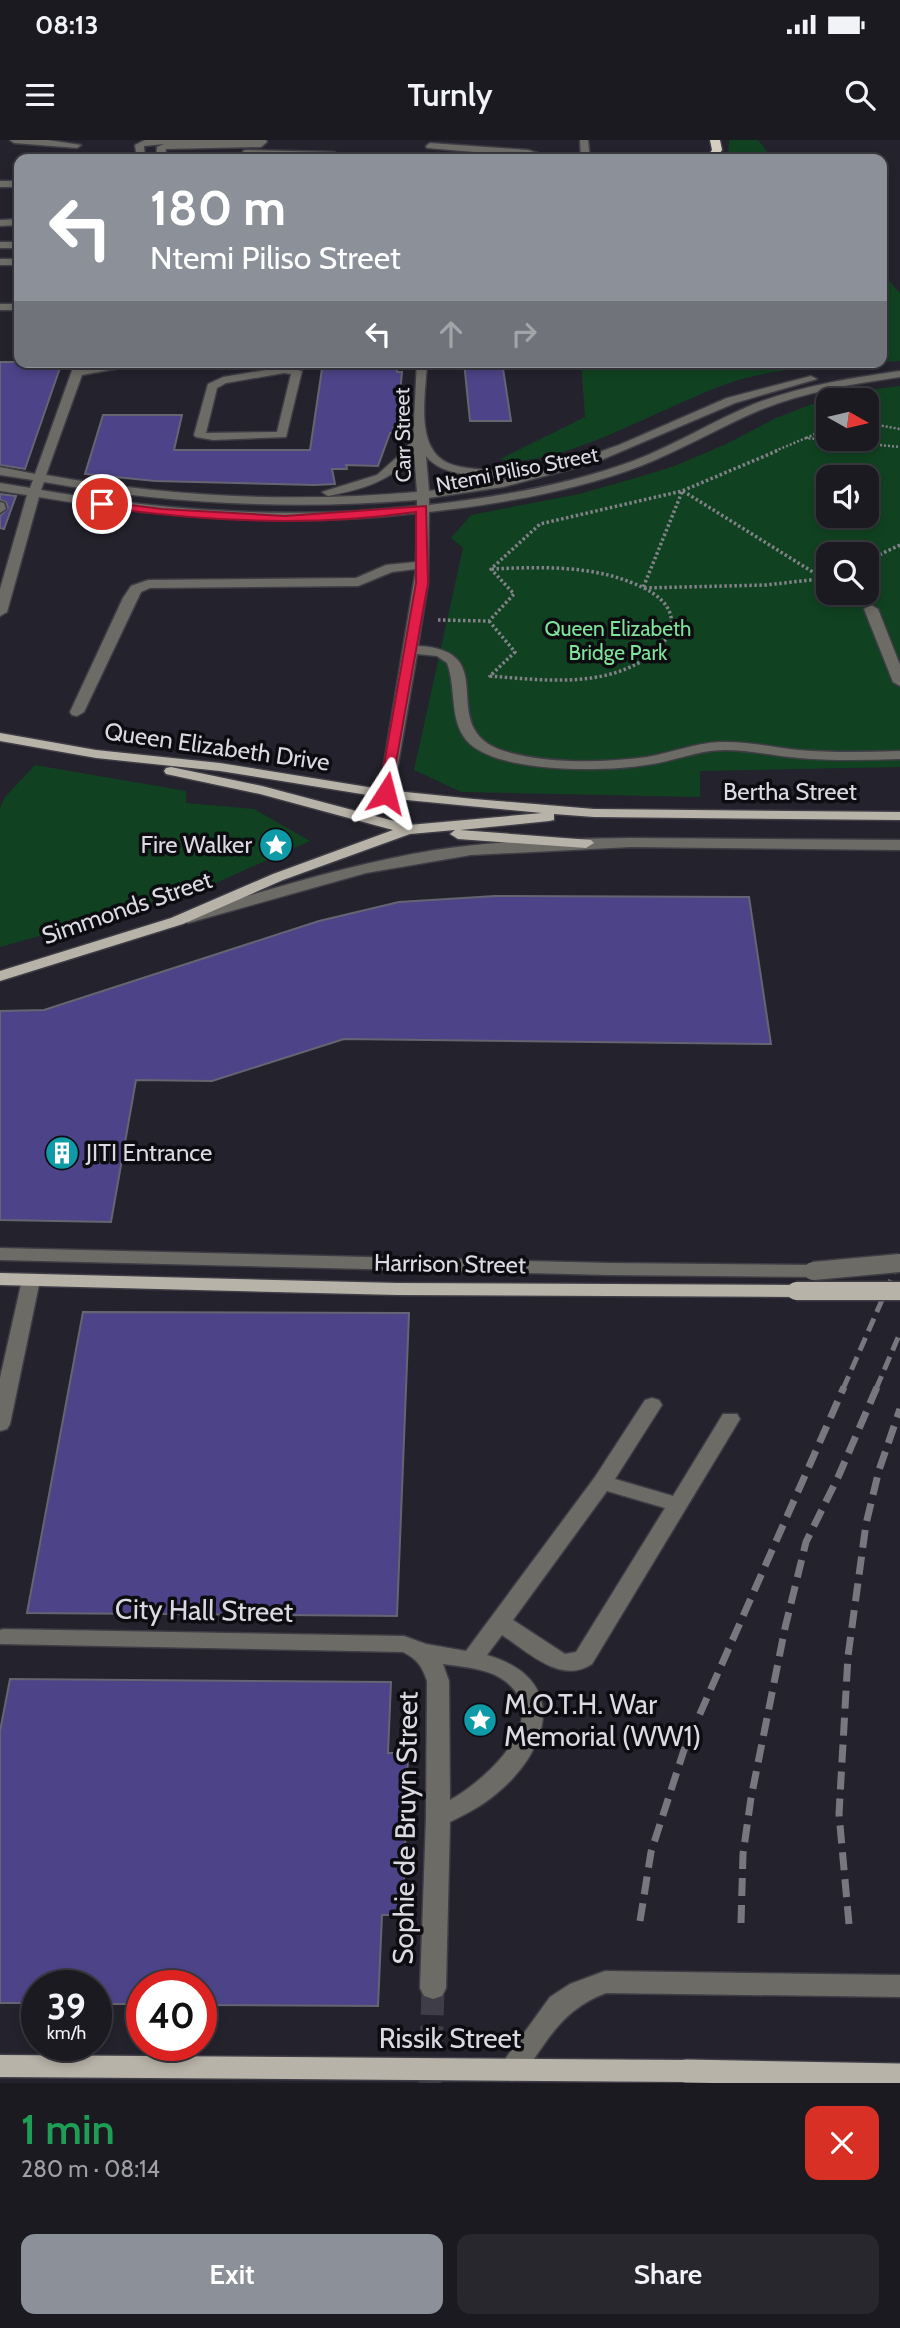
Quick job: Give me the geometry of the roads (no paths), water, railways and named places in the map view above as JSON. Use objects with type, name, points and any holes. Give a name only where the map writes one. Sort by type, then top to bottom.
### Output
[{"type":"main road","name":"Queen Elizabeth Drive","points":[[0,737],[96,754],[220,767],[386,793],[594,813],[680,814]]},
{"type":"main road","points":[[96,754],[262,790],[408,830],[586,843]]},
{"type":"main road","name":"Simmonds Street","points":[[0,976],[177,921],[278,877],[408,830],[594,813]]},
{"type":"main road","name":"Bertha Street","points":[[680,814],[900,816]]},
{"type":"main road","name":"Harrison Street","points":[[0,1279],[398,1289],[900,1291]]},
{"type":"main road","name":"Rissik Street","points":[[0,2066],[512,2070],[575,2077],[686,2071],[900,2075]]},
{"type":"street","points":[[14,140],[77,145]]},
{"type":"street","points":[[150,140],[161,153],[248,154]]},
{"type":"street","points":[[140,154],[139,145],[150,140],[263,142],[181,144],[161,153]]},
{"type":"street","points":[[430,147],[449,154]]},
{"type":"street","points":[[430,147],[532,154]]},
{"type":"street","points":[[0,612],[5,581],[79,368]]},
{"type":"street","points":[[245,368],[251,375]]},
{"type":"street","points":[[268,368],[251,375],[223,380],[212,386],[200,435],[235,438],[282,435],[297,372],[276,368]]},
{"type":"street","name":"Carr Street","points":[[386,793],[422,583],[419,438],[422,368]]},
{"type":"street","name":"Ntemi Piliso Street","points":[[0,487],[162,512],[214,516],[332,517],[422,502],[572,467],[619,451],[705,410],[767,387],[831,375],[900,368]]},
{"type":"street","name":"Ntemi Piliso Street","points":[[0,471],[40,479],[182,497],[474,501],[579,481],[645,461],[774,401],[842,383],[900,374]]},
{"type":"street","points":[[252,500],[323,493],[361,486],[398,468],[419,438],[435,460],[463,471],[501,475],[572,467]]},
{"type":"street","points":[[77,712],[129,598],[136,589],[148,584],[358,582],[390,568],[422,565]]},
{"type":"street","points":[[871,609],[900,682]]},
{"type":"street","points":[[409,650],[443,653],[450,657],[456,664],[461,715],[470,738],[483,748],[506,756],[548,762],[604,764],[646,761],[721,746],[827,757],[900,755]]},
{"type":"street","points":[[177,921],[419,858],[469,850],[586,843],[900,845]]},
{"type":"street","points":[[0,1254],[622,1270],[813,1271],[900,1263]]},
{"type":"street","points":[[0,1424],[31,1280]]},
{"type":"street","points":[[471,1661],[602,1482],[652,1405]]},
{"type":"street","points":[[500,1623],[560,1662],[575,1664],[584,1657],[730,1419]]},
{"type":"street","points":[[602,1482],[677,1504]]},
{"type":"street","name":"City Hall Street","points":[[3,1637],[415,1648],[492,1665],[511,1674],[528,1687],[533,1710],[530,1732],[514,1760],[488,1787],[439,1818]]},
{"type":"street","name":"Sophie de Bruyn Street","points":[[415,1648],[433,1663],[438,1681],[439,1818],[433,1988]]},
{"type":"street","points":[[512,2070],[559,2005],[579,1992],[605,1982],[900,1986]]},
{"type":"tunnel","points":[[430,2083],[433,1988]]},
{"type":"railway","points":[[843,1389],[900,1259]]},
{"type":"railway","points":[[876,1389],[900,1333]]},
{"type":"railway","points":[[640,1921],[651,1852],[684,1750],[844,1387]]},
{"type":"railway","points":[[741,1923],[743,1854],[751,1798],[785,1628],[806,1542],[877,1387]]},
{"type":"railway","points":[[849,1924],[839,1814],[848,1656],[866,1524],[879,1470],[900,1409]]},
{"type":"place","name":"Fire Walker","points":[[276,845]]},
{"type":"place","name":"JITI Entrance","points":[[62,1153]]},
{"type":"place","name":"M.O.T.H. War Memorial (WW1)","points":[[480,1720]]},
{"type":"park label","name":"Queen Elizabeth Bridge Park","points":[[618,641]]}]
